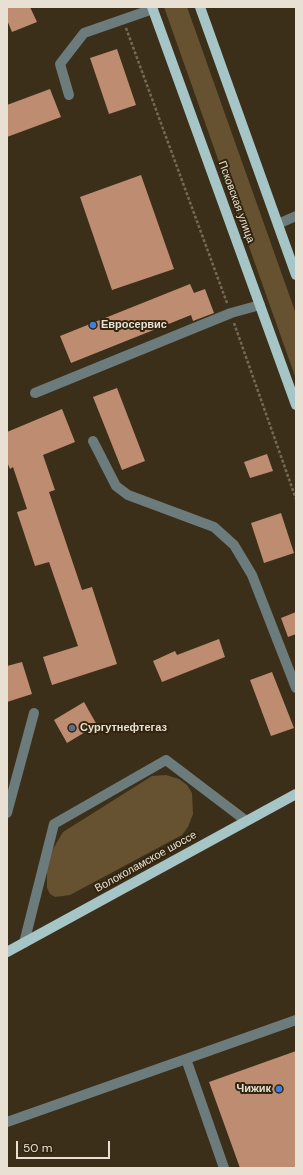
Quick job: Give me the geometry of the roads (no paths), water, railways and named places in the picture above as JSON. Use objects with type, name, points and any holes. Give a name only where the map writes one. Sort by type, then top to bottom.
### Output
[{"type":"main road","name":"Псковская улица","points":[[153,8],[296,405]]},
{"type":"main road","points":[[203,8],[296,275]]},
{"type":"main road","name":"Волоколамское шоссе","points":[[7,952],[245,820],[296,794]]},
{"type":"lane","points":[[69,95],[60,64],[84,33],[153,8]]},
{"type":"lane","points":[[278,224],[296,216]]},
{"type":"lane","points":[[35,393],[231,313],[260,305]]},
{"type":"lane","points":[[93,441],[116,486],[128,495],[214,526],[234,544],[252,575],[296,688]]},
{"type":"lane","points":[[7,813],[34,713]]},
{"type":"lane","points":[[24,943],[54,824],[166,760],[245,820]]},
{"type":"lane","points":[[7,1122],[296,1020]]},
{"type":"lane","points":[[186,1058],[224,1168]]},
{"type":"place","name":"Евросервис","points":[[93,325]]},
{"type":"place","name":"Сургутнефтегаз","points":[[72,728]]},
{"type":"place","name":"Чижик","points":[[279,1089]]}]
